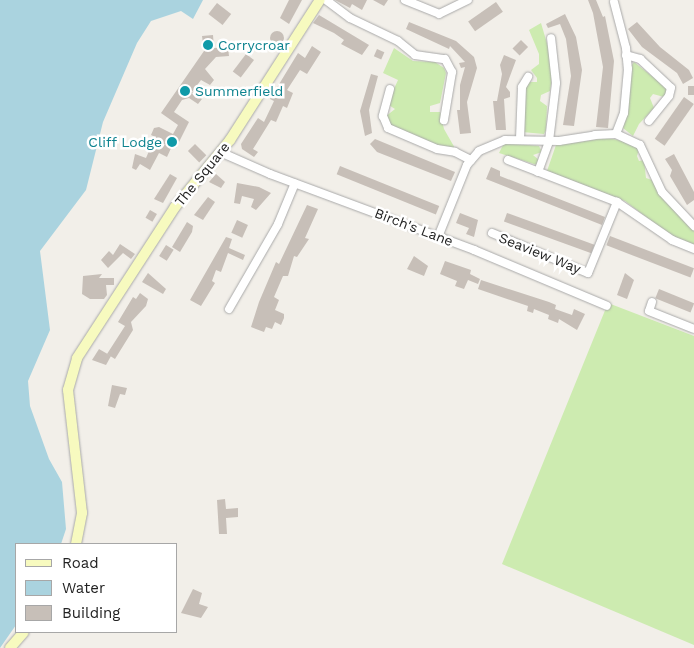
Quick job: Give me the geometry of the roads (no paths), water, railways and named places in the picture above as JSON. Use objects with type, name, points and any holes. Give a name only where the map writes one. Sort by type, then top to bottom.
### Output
[{"type":"main road","name":"The Square","points":[[76,543],[82,514],[68,390],[70,376],[83,348],[175,207],[220,152],[320,0]]},
{"type":"main road","points":[[10,648],[23,633]]},
{"type":"street","points":[[326,0],[350,18],[398,41],[415,55],[445,59],[452,72],[444,120]]},
{"type":"street","points":[[405,0],[439,14],[468,0]]},
{"type":"street","points":[[614,2],[626,55],[627,89],[616,134]]},
{"type":"street","points":[[538,172],[549,142],[556,83],[551,38]]},
{"type":"street","points":[[626,55],[640,59],[671,88],[669,96],[649,121]]},
{"type":"street","points":[[520,139],[522,87],[528,77]]},
{"type":"street","points":[[390,89],[383,116],[388,128],[437,149],[455,152],[471,160]]},
{"type":"street","points":[[438,237],[471,160],[493,144],[520,139],[549,142],[616,134],[640,145],[662,192],[694,226]]},
{"type":"street","name":"Birch's Lane","points":[[220,152],[295,183],[438,237],[607,306]]},
{"type":"street","points":[[508,160],[616,202],[672,240],[694,249]]},
{"type":"street","points":[[229,309],[278,224],[295,183]]},
{"type":"street","name":"Seaview Way","points":[[492,233],[588,273],[616,202]]},
{"type":"street","points":[[652,302],[649,311],[694,329]]},
{"type":"water","points":[[0,0],[203,0],[193,19],[181,11],[151,21],[137,43],[103,122],[86,190],[40,251],[50,330],[28,381],[30,406],[49,459],[62,482],[66,529],[61,543],[15,543],[15,626],[0,648]]},
{"type":"place","name":"Corrycroar","points":[[208,45]]},
{"type":"place","name":"Summerfield","points":[[185,91]]},
{"type":"place","name":"Cliff Lodge","points":[[172,142]]}]
